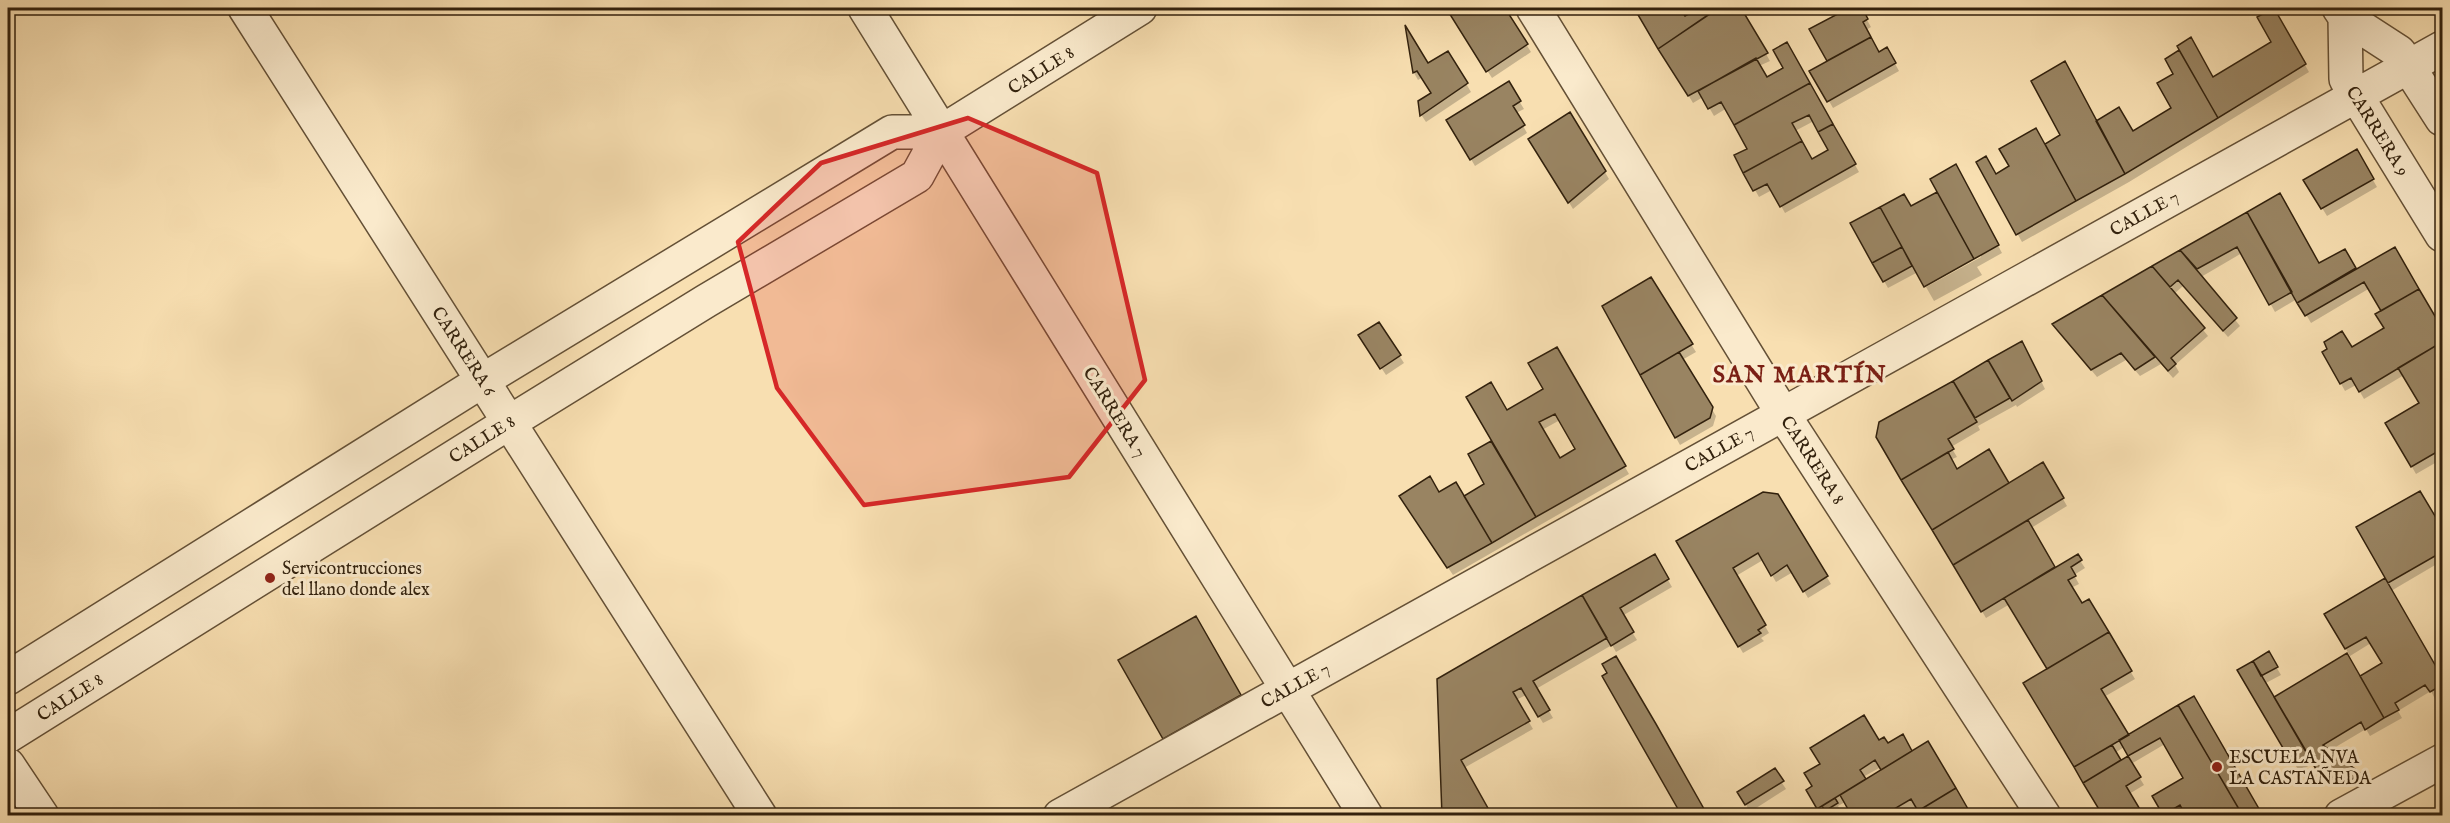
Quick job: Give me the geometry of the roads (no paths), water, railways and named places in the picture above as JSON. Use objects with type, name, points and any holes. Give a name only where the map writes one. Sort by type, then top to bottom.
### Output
[{"type":"street","name":"CARRERA 6","points":[[245,8],[760,816]]},
{"type":"street","name":"CARRERA 7","points":[[865,8],[1366,816]]},
{"type":"street","name":"CALLE 8","points":[[8,736],[706,301],[917,176],[941,132],[1140,8]]},
{"type":"street","name":"CARRERA 8","points":[[1533,8],[1783,414],[2044,816]]},
{"type":"street","name":"CARRERA 9","points":[[2342,12],[2399,52],[2442,119]]},
{"type":"street","name":"CARRERA 9","points":[[2342,12],[2346,79],[2442,235]]},
{"type":"street","name":"CALLE 7","points":[[1059,816],[2442,48]]},
{"type":"street","points":[[8,678],[482,381],[892,132],[941,132]]},
{"type":"street","points":[[682,258],[706,301]]},
{"type":"street","points":[[210,552],[237,592]]},
{"type":"street","points":[[2341,816],[2442,761]]},
{"type":"street","points":[[8,765],[42,816]]},
{"type":"place","name":"Servicontrucciones del llano donde alex","points":[[270,578]]},
{"type":"place","name":"ESCUELA NVA LA CASTAÑEDA","points":[[2217,767]]},
{"type":"district","name":"SAN MARTÍN","points":[[1800,374]]}]
